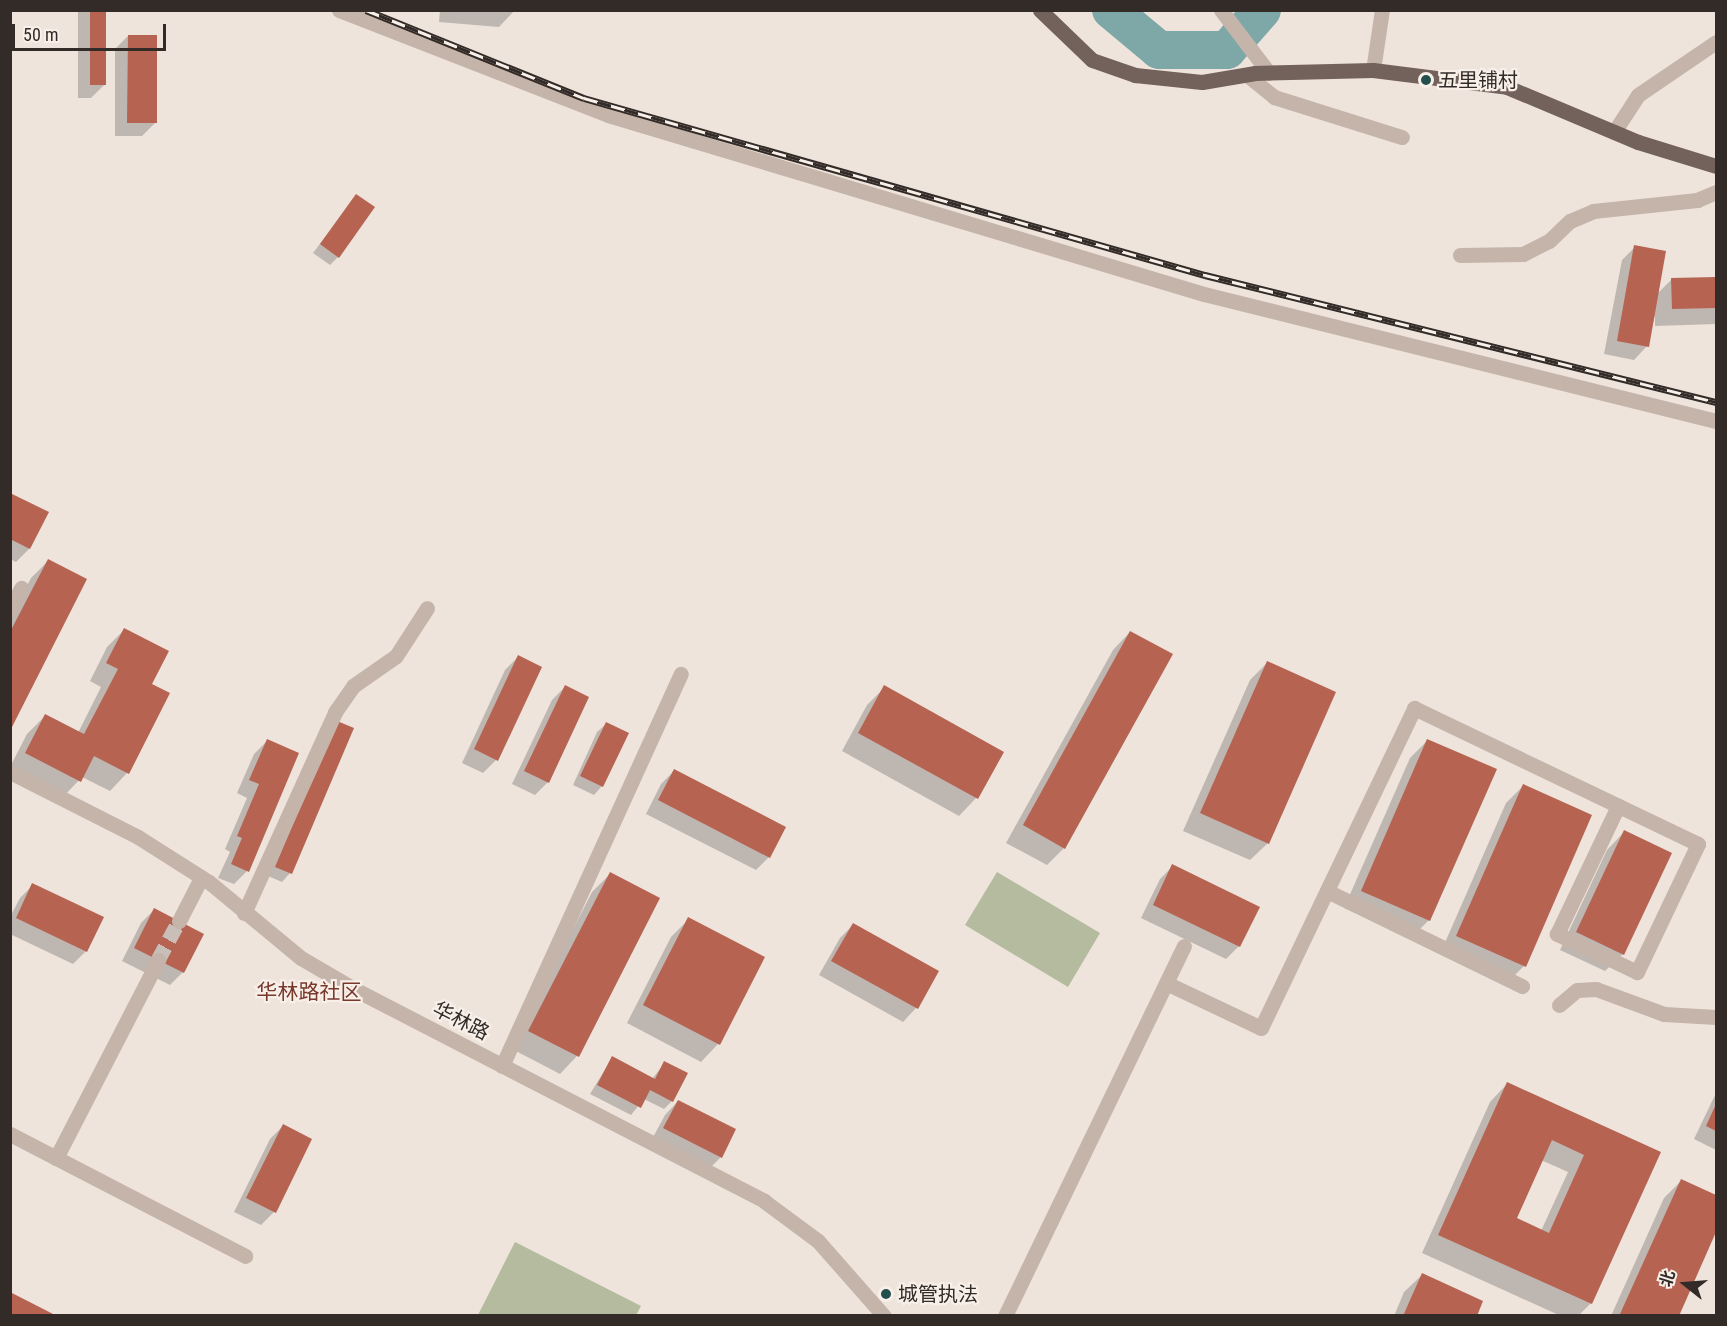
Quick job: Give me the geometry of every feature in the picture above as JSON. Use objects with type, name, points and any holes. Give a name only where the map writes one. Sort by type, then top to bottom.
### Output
[{"type":"main road","points":[[1040,10],[1092,60],[1135,75],[1202,82],[1269,73],[1373,70],[1507,87],[1614,132],[1716,166]]},
{"type":"street","points":[[339,10],[608,115],[1204,294],[1716,421]]},
{"type":"street","points":[[1221,10],[1269,73]]},
{"type":"street","points":[[1373,70],[1382,10]]},
{"type":"street","points":[[1614,132],[1638,95],[1716,42]]},
{"type":"street","points":[[1247,75],[1274,97],[1402,137]]},
{"type":"street","points":[[1460,255],[1522,254],[1549,241],[1570,221],[1593,211],[1697,200],[1716,192]]},
{"type":"street","points":[[10,609],[21,588]]},
{"type":"street","points":[[244,913],[335,712],[353,686],[396,656],[428,608]]},
{"type":"street","points":[[502,1066],[681,674]]},
{"type":"street","points":[[1166,983],[1261,1028],[1414,708],[1698,844],[1637,972],[1557,934],[1618,806]]},
{"type":"street","name":"华林路","points":[[10,771],[92,810],[201,878],[301,958],[345,984],[764,1201],[818,1241],[884,1316]]},
{"type":"street","points":[[179,921],[201,878]]},
{"type":"street","points":[[1327,891],[1522,986]]},
{"type":"street","points":[[1005,1316],[1184,946]]},
{"type":"street","points":[[56,1158],[158,960]]},
{"type":"street","points":[[1559,1005],[1577,990],[1596,989],[1664,1014],[1716,1017]]},
{"type":"street","points":[[10,1134],[245,1256]]},
{"type":"green space","points":[[997,872],[1100,933],[1068,987],[965,925]]},
{"type":"green space","points":[[515,1242],[641,1306],[636,1315],[478,1315]]},
{"type":"building","points":[[90,10],[106,10],[106,85],[90,85]]},
{"type":"building","points":[[128,35],[157,35],[157,123],[127,123]]},
{"type":"building","points":[[356,194],[375,207],[339,258],[320,244]]},
{"type":"building","points":[[1634,245],[1666,251],[1649,347],[1617,341]]},
{"type":"building","points":[[1716,277],[1716,308],[1672,309],[1671,278]]},
{"type":"building","points":[[10,493],[49,512],[30,549],[10,539]]},
{"type":"building","points":[[48,559],[87,579],[10,731],[10,632]]},
{"type":"building","points":[[124,628],[169,651],[152,684],[170,693],[129,774],[94,756],[81,782],[25,753],[45,714],[84,734],[118,669],[106,663]]},
{"type":"building","points":[[1130,631],[1173,654],[1065,849],[1023,825]]},
{"type":"building","points":[[518,655],[542,667],[498,761],[474,749]]},
{"type":"building","points":[[1267,661],[1336,692],[1269,844],[1200,813]]},
{"type":"building","points":[[565,685],[589,697],[549,783],[524,771]]},
{"type":"building","points":[[884,685],[1004,752],[978,799],[858,733]]},
{"type":"building","points":[[337,721],[354,728],[292,874],[275,867]]},
{"type":"building","points":[[606,722],[629,733],[603,787],[580,776]]},
{"type":"building","points":[[267,739],[299,753],[249,872],[231,864],[242,838],[237,836],[259,784],[249,780]]},
{"type":"building","points":[[1427,739],[1497,769],[1430,921],[1361,891]]},
{"type":"building","points":[[674,769],[786,827],[770,858],[658,800]]},
{"type":"building","points":[[1523,784],[1592,815],[1526,967],[1456,936]]},
{"type":"building","points":[[1624,830],[1672,853],[1624,955],[1576,932]]},
{"type":"building","points":[[1172,864],[1260,907],[1240,947],[1153,905]]},
{"type":"building","points":[[610,872],[660,898],[579,1057],[528,1031]]},
{"type":"building","points":[[32,883],[104,917],[87,952],[16,918]]},
{"type":"building","points":[[154,908],[204,934],[184,973],[134,948]]},
{"type":"building","points":[[688,917],[765,957],[720,1045],[643,1005]]},
{"type":"building","points":[[853,923],[939,971],[918,1009],[831,961]]},
{"type":"building","points":[[612,1056],[655,1079],[664,1061],[688,1073],[673,1102],[650,1090],[641,1108],[597,1085]]},
{"type":"building","points":[[1507,1082],[1661,1152],[1592,1304],[1438,1235]],"holes":[[[1552,1140],[1584,1155],[1549,1233],[1517,1218]]]},
{"type":"building","points":[[678,1100],[736,1129],[722,1158],[663,1128]]},
{"type":"building","points":[[1716,1104],[1716,1131],[1706,1126]]},
{"type":"building","points":[[283,1124],[312,1139],[276,1213],[246,1198]]},
{"type":"building","points":[[1681,1179],[1716,1195],[1716,1232],[1679,1316],[1624,1316],[1620,1314]]},
{"type":"building","points":[[1422,1273],[1483,1301],[1477,1316],[1403,1316]]},
{"type":"building","points":[[10,1292],[57,1316],[10,1316]]},
{"type":"waterway","points":[[1111,10],[1159,50],[1227,50],[1262,10]]},
{"type":"tunnel","points":[[158,960],[179,921]]},
{"type":"railway","points":[[366,10],[584,98],[1205,275],[1716,402]]},
{"type":"place","name":"五里铺村","points":[[1426,80]]},
{"type":"place","name":"城管执法","points":[[886,1294]]},
{"type":"district","name":"华林路社区","points":[[309,992]]}]
